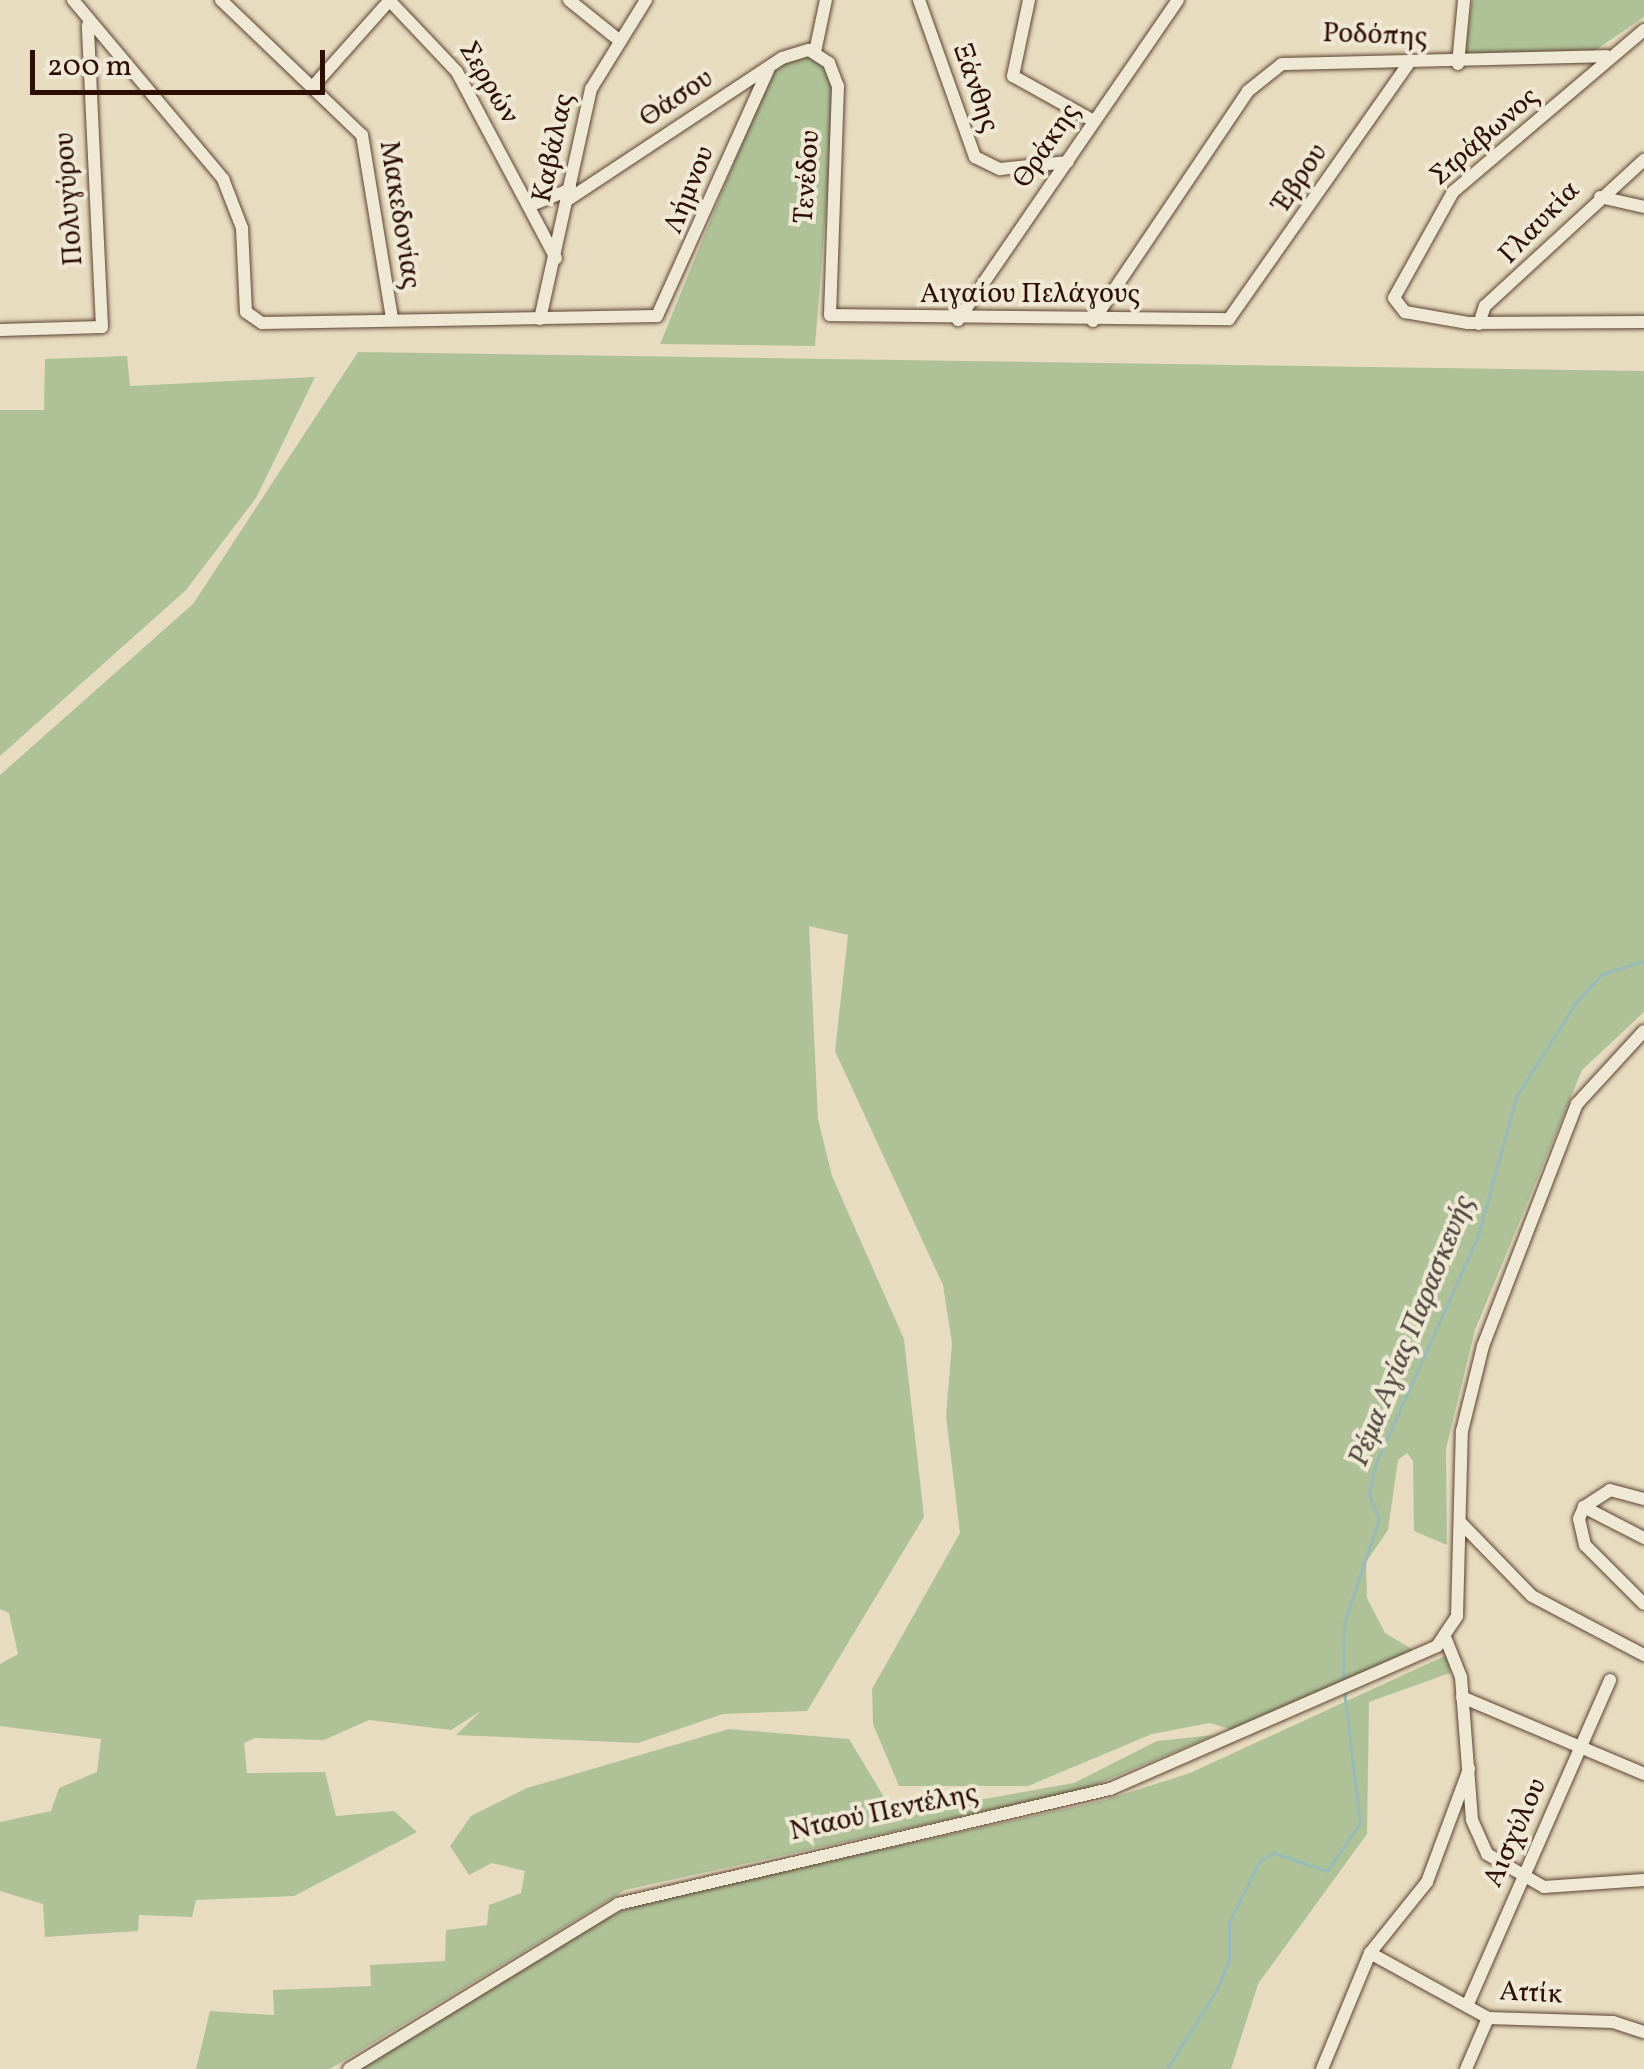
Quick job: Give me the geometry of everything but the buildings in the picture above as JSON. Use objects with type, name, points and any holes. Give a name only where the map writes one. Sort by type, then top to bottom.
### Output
[{"type":"street","name":"Πολυγύρου","points":[[0,330],[92,330],[104,318],[88,24],[73,0]]},
{"type":"street","name":"Μακεδονίας","points":[[221,0],[316,82],[368,149],[392,318]]},
{"type":"street","points":[[316,82],[390,0]]},
{"type":"street","name":"Σερρών","points":[[390,0],[449,59],[556,258]]},
{"type":"street","points":[[569,0],[615,37]]},
{"type":"street","name":"Καβάλας","points":[[540,319],[591,89],[615,37],[646,0]]},
{"type":"street","points":[[815,52],[826,0]]},
{"type":"street","name":"Ξάνθης","points":[[919,0],[975,158],[1000,169],[1068,162]]},
{"type":"street","points":[[1029,0],[1012,70],[1094,121]]},
{"type":"street","name":"Θράκης","points":[[958,320],[1178,0]]},
{"type":"street","points":[[1458,64],[1464,0]]},
{"type":"street","points":[[88,24],[227,186],[242,228],[252,320],[540,319]]},
{"type":"street","name":"Στράβωνος","points":[[1480,324],[1398,308],[1398,283],[1448,196],[1607,56],[1644,30]]},
{"type":"street","name":"Θάσου","points":[[529,206],[570,194],[769,67],[815,52]]},
{"type":"street","name":"Τενέδου","points":[[815,52],[838,86],[829,314]]},
{"type":"street","name":"Ροδόπης","points":[[1093,320],[1263,76],[1298,60],[1458,64],[1607,56]]},
{"type":"street","name":"Έβρου","points":[[1232,318],[1409,63]]},
{"type":"street","name":"Λήμνου","points":[[540,319],[644,319],[671,301],[769,67]]},
{"type":"street","name":"Γλαυκία","points":[[1480,324],[1485,306],[1644,160]]},
{"type":"street","points":[[1600,197],[1644,208]]},
{"type":"street","name":"Αιγαίου Πελάγους","points":[[829,314],[958,320],[1232,318]]},
{"type":"street","points":[[1480,324],[1644,322]]},
{"type":"street","points":[[1644,1030],[1577,1104],[1482,1346],[1462,1430],[1457,1616],[1445,1637],[1462,1697],[1478,1837],[1522,1881],[1644,1880]]},
{"type":"street","points":[[1584,1507],[1610,1490],[1644,1500]]},
{"type":"street","points":[[1584,1507],[1644,1538]]},
{"type":"street","points":[[1584,1507],[1585,1545],[1644,1604]]},
{"type":"street","points":[[1460,1522],[1532,1596],[1644,1655]]},
{"type":"street","name":"Νταού Πεντέλης","points":[[349,2069],[618,1904],[1110,1788],[1327,1698],[1445,1637]]},
{"type":"street","name":"Αισχύλου","points":[[1467,2006],[1610,1680]]},
{"type":"street","points":[[1462,1697],[1644,1774]]},
{"type":"street","points":[[1322,2069],[1370,1953],[1427,1882],[1470,1770]]},
{"type":"street","name":"Αττίκ","points":[[1370,1953],[1488,2018],[1614,2022],[1644,2032]]},
{"type":"street","points":[[1466,2069],[1488,2018]]},
{"type":"green space","points":[[1472,0],[1644,0],[1644,17],[1587,56],[1465,57]]},
{"type":"green space","points":[[801,55],[819,57],[836,86],[815,346],[660,344],[764,89],[779,63]]},
{"type":"green space","points":[[358,352],[1644,371],[1644,1012],[1582,1070],[1475,1330],[1446,1449],[1447,1545],[1414,1531],[1413,1461],[1407,1453],[1398,1460],[1388,1530],[1366,1562],[1367,1598],[1385,1633],[1415,1651],[1233,1730],[1210,1723],[1152,1734],[1028,1786],[899,1786],[873,1724],[872,1689],[960,1533],[946,1416],[952,1343],[943,1285],[835,1051],[848,935],[809,926],[818,1119],[832,1176],[904,1339],[924,1517],[807,1711],[723,1714],[638,1743],[456,1735],[481,1711],[451,1730],[369,1720],[324,1740],[255,1738],[244,1743],[247,1773],[325,1772],[336,1816],[394,1811],[417,1832],[294,1896],[196,1900],[192,1917],[139,1915],[138,1931],[45,1937],[43,1904],[0,1891],[0,1822],[51,1811],[59,1788],[97,1772],[101,1739],[0,1726],[0,1664],[18,1654],[9,1613],[0,1609],[0,775],[193,604]]},
{"type":"green space","points":[[127,356],[130,386],[315,377],[256,498],[186,590],[0,756],[0,410],[44,410],[45,359]]},
{"type":"green space","points":[[1449,1654],[1450,1673],[1369,1702],[1367,1834],[1258,1984],[1231,2069],[359,2069],[600,1920],[645,1902],[1105,1800],[1190,1773]]},
{"type":"green space","points":[[729,1729],[849,1739],[887,1802],[962,1803],[1074,1783],[1157,1741],[1214,1735],[1086,1789],[625,1890],[330,2069],[196,2069],[210,2011],[274,2015],[273,1990],[371,1986],[370,1965],[445,1961],[446,1930],[487,1925],[489,1905],[521,1893],[525,1871],[492,1863],[469,1875],[450,1846],[471,1816],[527,1788]]},
{"type":"waterway","name":"Ρέμα Αγίας Παρασκευής","points":[[1343,1683],[1344,1623],[1379,1519],[1369,1495],[1376,1463],[1478,1236],[1516,1097],[1577,1001],[1602,974],[1644,961]]},
{"type":"waterway","name":"Ρέμα Αγίας Παρασκευής","points":[[1167,2069],[1216,1991],[1229,1960],[1229,1922],[1260,1860],[1274,1853],[1327,1871],[1360,1823],[1344,1690]]}]
